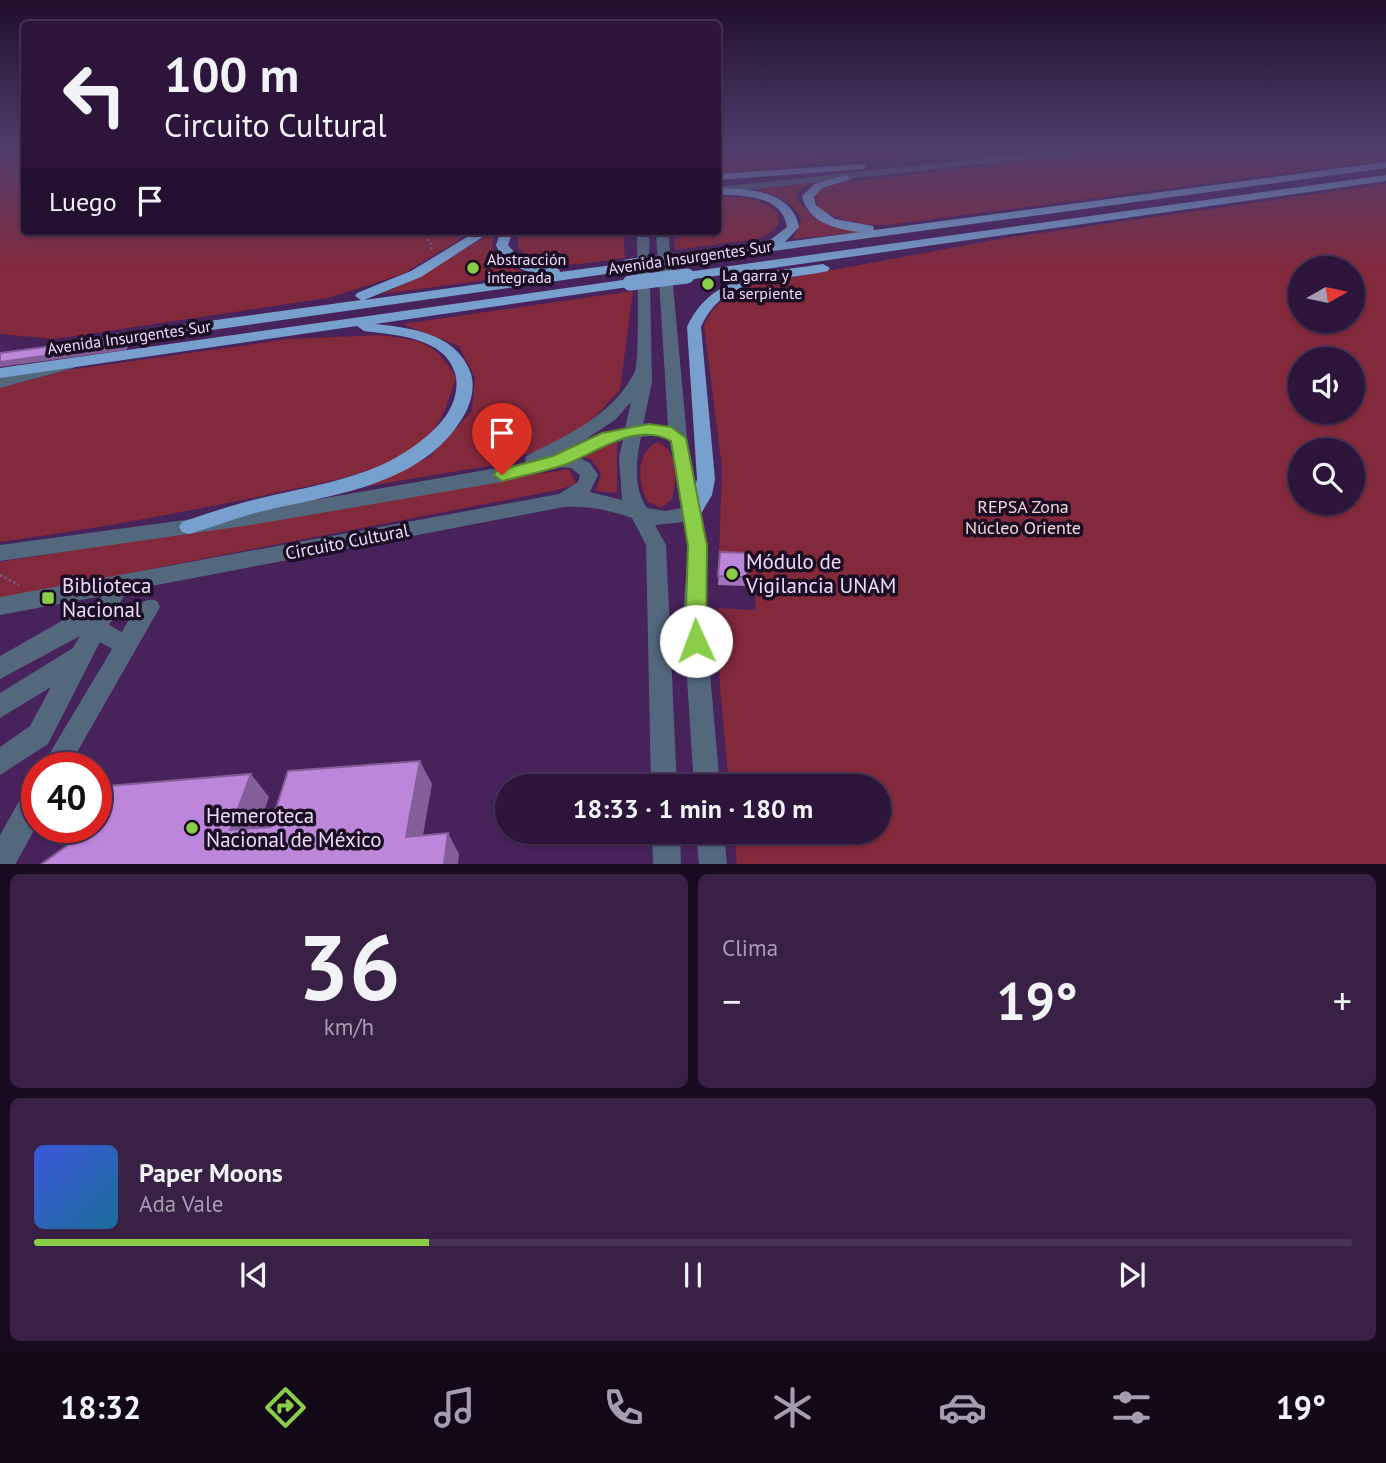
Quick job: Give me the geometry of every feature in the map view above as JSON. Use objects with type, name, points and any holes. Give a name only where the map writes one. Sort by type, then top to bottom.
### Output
[{"type":"main road","points":[[814,189],[809,193],[808,201],[813,211],[832,222],[863,229],[942,225]]},
{"type":"main road","name":"Avenida Insurgentes Sur","points":[[90,342],[578,273],[1206,189]]},
{"type":"main road","name":"Avenida Insurgentes Sur","points":[[0,373],[1306,189]]},
{"type":"main road","points":[[721,191],[770,199],[783,206],[793,218],[793,227],[785,237],[744,251]]},
{"type":"main road","points":[[290,315],[383,289],[479,235]]},
{"type":"main road","points":[[506,235],[503,249],[516,262],[536,270],[578,273]]},
{"type":"main road","points":[[692,512],[702,495],[706,479],[694,327],[704,307],[729,288],[748,282],[890,256],[931,242]]},
{"type":"main road","points":[[189,527],[247,508],[379,475],[421,452],[447,427],[458,410],[464,381],[460,366],[448,352],[409,334],[345,324]]},
{"type":"street","points":[[642,235],[644,382],[628,457],[629,495],[656,545],[664,774]]},
{"type":"street","points":[[662,235],[678,438],[698,546],[694,617],[706,774]]},
{"type":"street","points":[[502,475],[585,432],[609,415],[639,378],[645,358]]},
{"type":"street","points":[[0,383],[80,362]]},
{"type":"street","points":[[0,553],[189,527],[502,475],[558,461],[607,437],[666,431],[678,438]]},
{"type":"street","points":[[558,461],[573,461],[584,466],[589,475],[586,486],[564,500]]},
{"type":"street","name":"Circuito Cultural","points":[[0,606],[118,586],[564,500],[606,502],[643,517],[676,517],[692,512]]},
{"type":"street","points":[[0,762],[39,735],[85,654],[118,586]]},
{"type":"street","points":[[63,752],[149,607]]},
{"type":"street","points":[[0,668],[75,625],[97,630],[127,645]]},
{"type":"street","points":[[0,707],[85,654]]},
{"type":"street","points":[[0,863],[21,824]]},
{"type":"street","points":[[666,844],[667,864]]},
{"type":"street","points":[[711,844],[713,864]]},
{"type":"path","points":[[424,235],[432,245],[430,254],[437,261]]},
{"type":"shaded area","points":[[0,189],[21,189],[21,235],[721,235],[721,189],[1386,189],[1386,864],[0,864]]},
{"type":"green space","points":[[0,189],[21,189],[21,235],[467,235],[403,274],[328,298],[55,339],[0,334]]},
{"type":"green space","points":[[754,189],[800,189],[797,200],[811,213],[826,222],[861,232],[793,239],[802,219],[792,207],[768,193]]},
{"type":"green space","points":[[821,189],[1161,189],[887,225],[850,222],[834,216],[817,207],[816,195]]},
{"type":"green space","name":"REPSA Zona Núcleo Oriente","points":[[1348,189],[1386,189],[1386,864],[737,864],[735,844],[891,844],[891,774],[728,774],[720,686],[718,608],[755,610],[756,588],[746,586],[746,562],[719,561],[722,467],[704,326],[718,304],[740,290],[757,284],[1005,238]]},
{"type":"green space","points":[[721,197],[757,201],[777,212],[779,224],[769,234],[757,239],[675,250],[674,235],[721,235]]},
{"type":"green space","points":[[488,235],[494,235],[492,248],[499,257],[530,274],[382,294],[415,279]]},
{"type":"green space","points":[[623,235],[625,258],[553,264],[528,256],[518,247],[518,237]]},
{"type":"green space","points":[[633,291],[620,390],[589,423],[547,448],[488,466],[351,489],[428,458],[472,411],[475,377],[459,346],[402,324]]},
{"type":"green space","points":[[379,335],[425,344],[440,355],[456,377],[446,407],[435,428],[414,448],[394,459],[372,469],[324,483],[129,522],[0,542],[0,388],[68,370],[289,339]]},
{"type":"green space","points":[[610,440],[617,442],[617,493],[596,491],[601,474],[592,460],[584,457]]},
{"type":"green space","points":[[657,442],[669,452],[675,466],[672,499],[661,508],[648,502],[640,477],[645,453]]},
{"type":"green space","points":[[569,469],[576,484],[558,490],[0,598],[0,562]]},
{"type":"building","points":[[129,336],[124,345],[0,362],[0,353]]},
{"type":"building","name":"Módulo de Vigilancia UNAM","points":[[720,552],[747,553],[747,577],[718,576]]},
{"type":"building","name":"Hemeroteca Nacional de México","points":[[420,761],[406,837],[448,833],[444,864],[41,864],[71,843],[112,843],[112,786],[251,774],[230,830],[270,827],[288,771]]},
{"type":"place","name":"Abstracción integrada","points":[[473,268]]},
{"type":"place","name":"La garra y la serpiente","points":[[708,284]]},
{"type":"place","name":"Módulo de Vigilancia UNAM","points":[[732,574]]},
{"type":"place","name":"Biblioteca Nacional","points":[[48,598]]},
{"type":"place","name":"Hemeroteca Nacional de México","points":[[192,828]]},
{"type":"route","points":[[502,475],[558,461],[607,437],[649,430],[666,431],[678,438],[698,546],[694,617],[696,641]]}]
